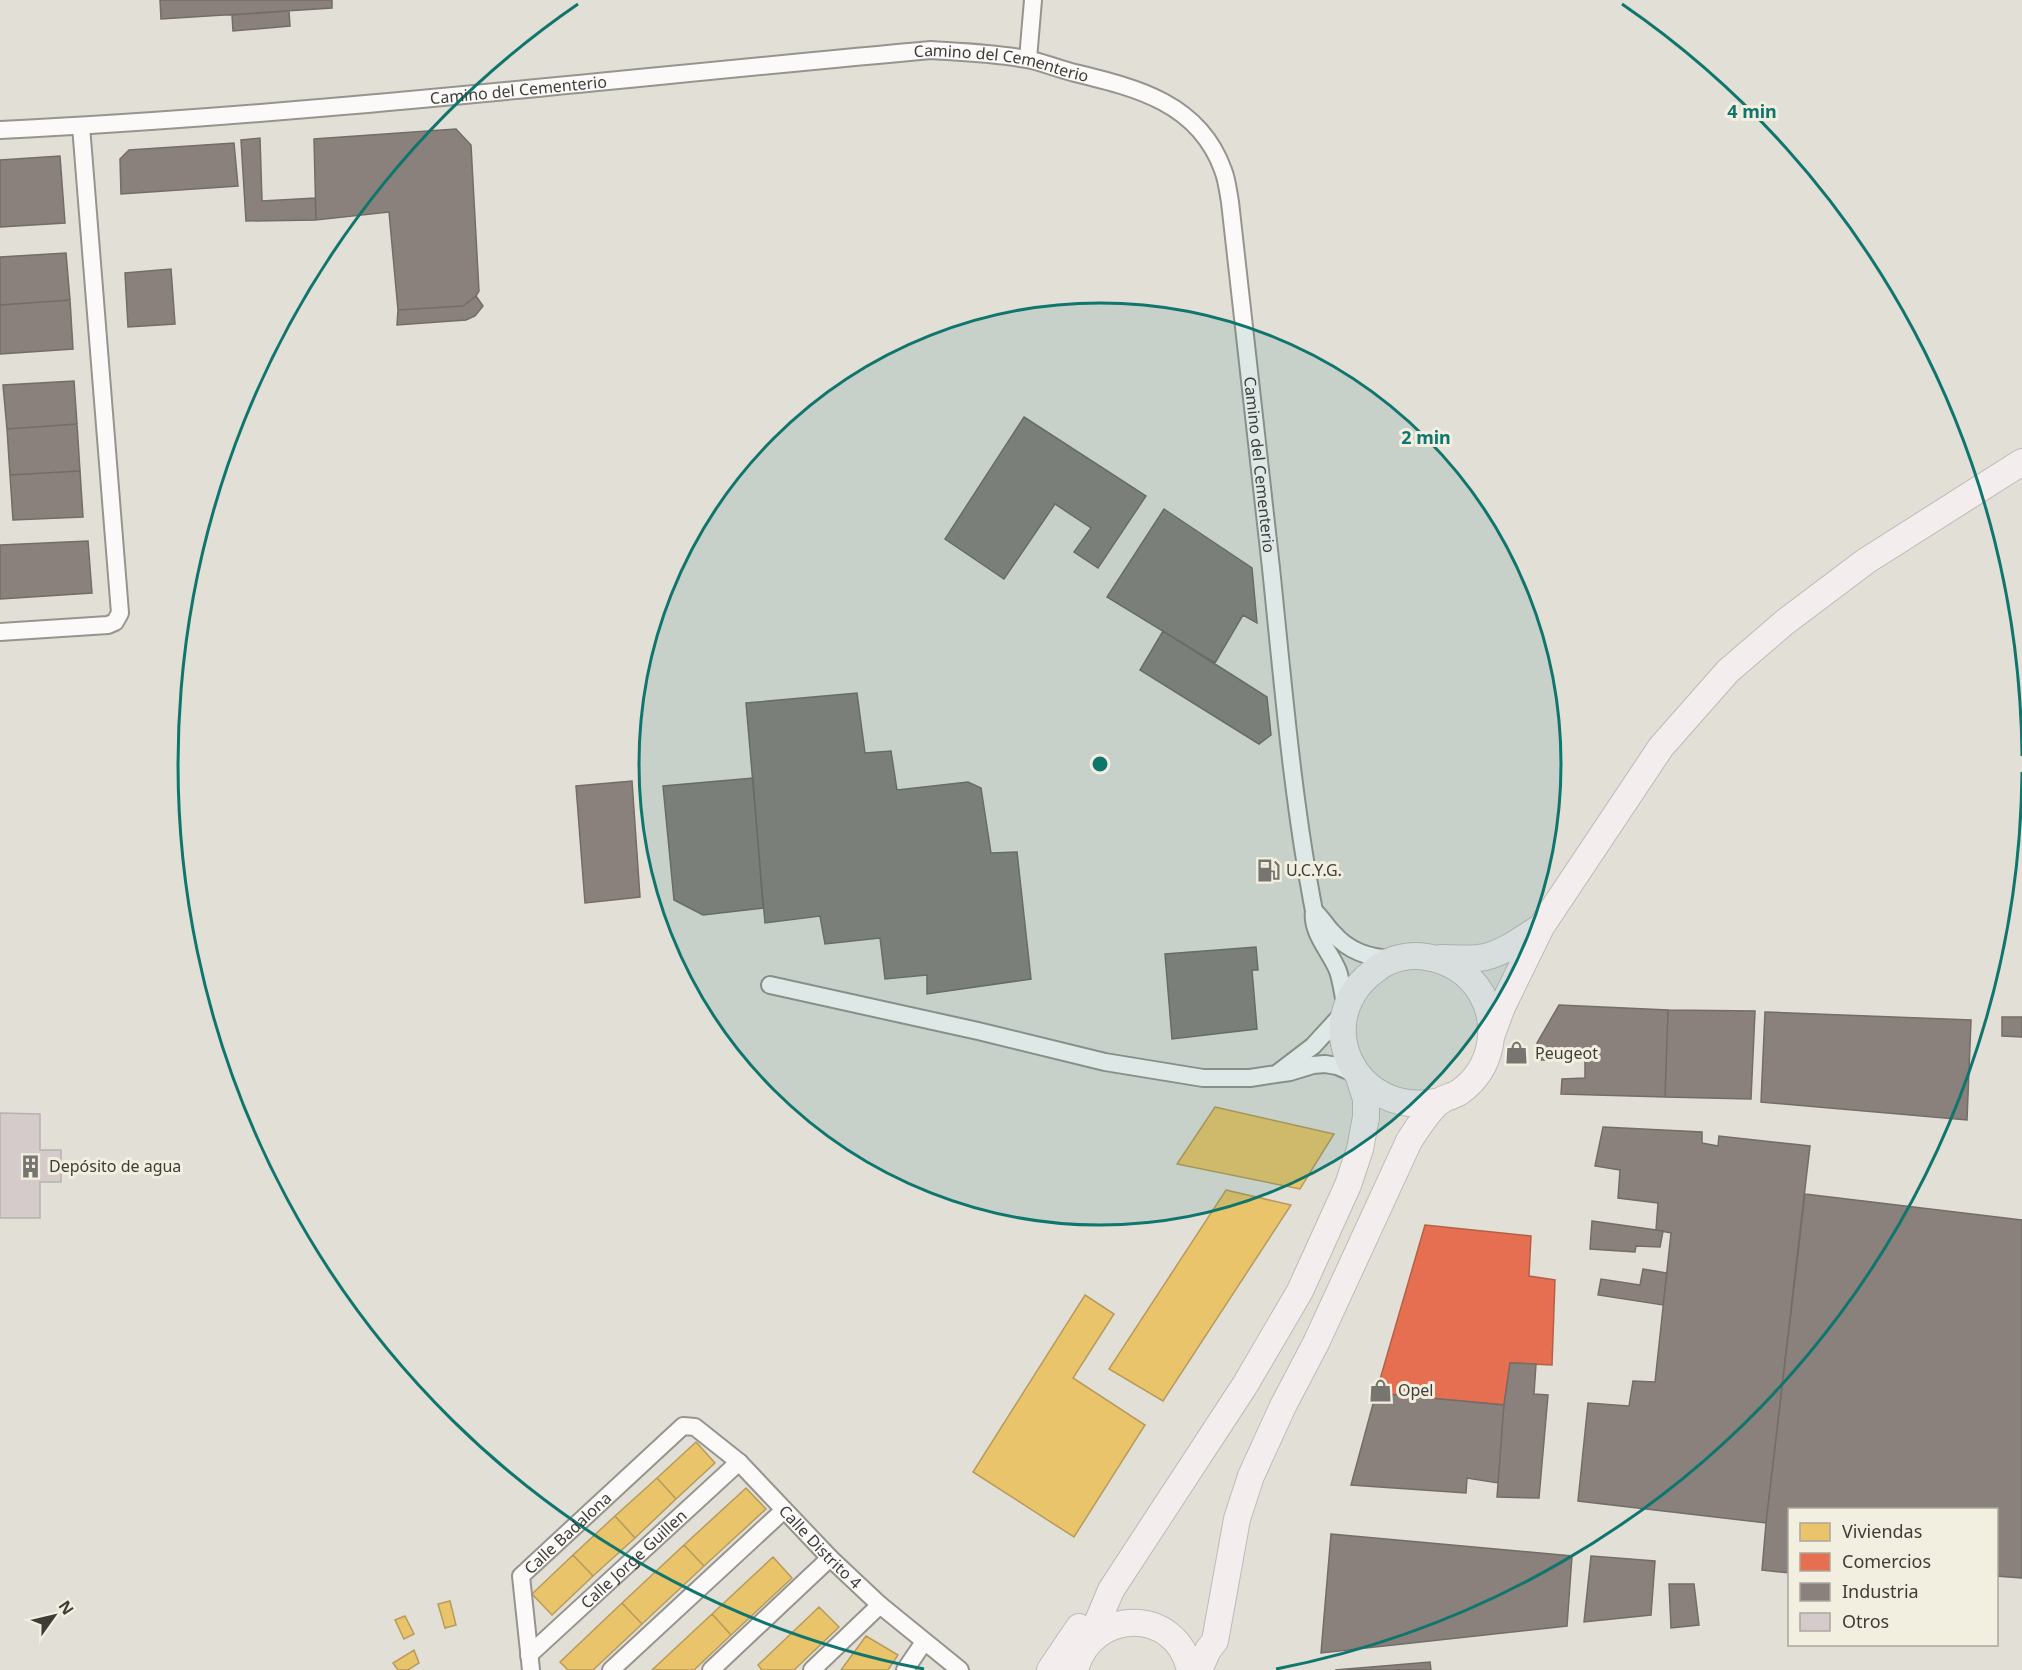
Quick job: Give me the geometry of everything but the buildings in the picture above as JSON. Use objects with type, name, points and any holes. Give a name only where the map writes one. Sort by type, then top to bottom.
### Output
[{"type":"main road","points":[[1541,927],[1505,949],[1487,956],[1471,958],[1408,956],[1381,965],[1369,974],[1358,985],[1346,1010],[1343,1028],[1350,1062],[1359,1076],[1382,1096],[1411,1105],[1426,1105],[1460,1092],[1476,1077],[1487,1058],[1492,1034],[1502,1007],[1541,927],[1661,747],[1728,671],[1785,622],[1866,561],[2022,462]]},
{"type":"main road","points":[[1435,958],[1451,964],[1477,986],[1485,1001],[1492,1034]]},
{"type":"main road","points":[[1076,1660],[1111,1590],[1245,1385],[1300,1291],[1347,1185],[1360,1149],[1365,1124],[1366,1099],[1359,1076]]},
{"type":"main road","points":[[1212,1670],[1237,1519],[1251,1476],[1283,1406],[1324,1326],[1405,1149],[1421,1123],[1441,1101]]},
{"type":"main road","points":[[1050,1670],[1088,1614],[1111,1590]]},
{"type":"main road","points":[[1076,1660],[1103,1630],[1119,1623],[1136,1622],[1152,1626],[1167,1634],[1188,1660],[1190,1670]]},
{"type":"main road","points":[[1199,1670],[1215,1641]]},
{"type":"street","points":[[1028,59],[1033,0]]},
{"type":"street","name":"Camino del Cementerio","points":[[0,130],[391,103],[931,50],[1028,59],[1135,88],[1174,107],[1192,122],[1210,144],[1223,171],[1233,223],[1291,762],[1314,911],[1313,920],[1342,984],[1346,1010]]},
{"type":"street","points":[[0,632],[108,626],[115,622],[120,613],[81,126]]},
{"type":"street","points":[[1314,911],[1332,933],[1352,950],[1378,959],[1395,959]]},
{"type":"street","points":[[770,985],[1105,1062],[1203,1078],[1250,1078],[1325,1064],[1337,1066],[1359,1076]]},
{"type":"street","points":[[1278,1073],[1313,1046],[1346,1010]]},
{"type":"street","name":"Calle Distrito 4","points":[[683,1426],[695,1427],[740,1462],[830,1558],[880,1605],[960,1670]]},
{"type":"street","name":"Calle Badalona","points":[[530,1662],[521,1576],[683,1426]]},
{"type":"street","name":"Calle Jorge Guillen","points":[[530,1662],[740,1462]]},
{"type":"street","points":[[611,1670],[784,1510]]},
{"type":"street","points":[[711,1670],[830,1558]]},
{"type":"street","points":[[812,1670],[880,1605]]},
{"type":"street","points":[[904,1670],[924,1642]]},
{"type":"place","name":"U.C.Y.G.","points":[[1268,870]]},
{"type":"place","name":"Peugeot","points":[[1517,1053]]},
{"type":"place","name":"Depósito de agua","points":[[31,1166]]},
{"type":"place","name":"Opel","points":[[1380,1390]]}]
